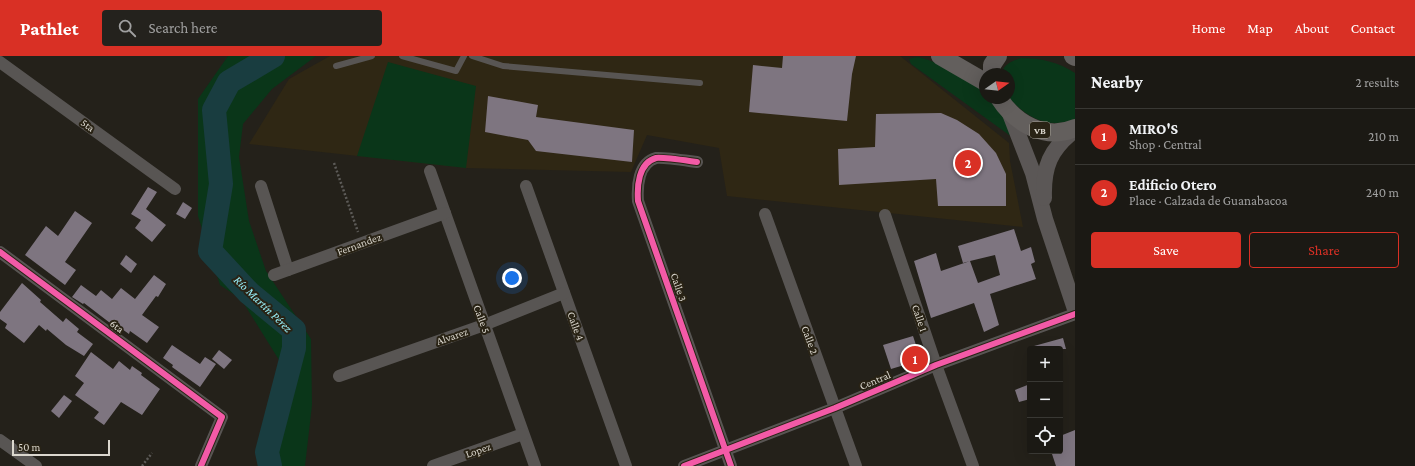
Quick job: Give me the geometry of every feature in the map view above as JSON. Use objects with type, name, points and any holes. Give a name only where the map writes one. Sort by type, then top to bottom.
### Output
[{"type":"main road","points":[[940,56],[979,79]]},
{"type":"main road","points":[[992,68],[992,65],[998,56]]},
{"type":"main road","points":[[1004,105],[1033,173],[1045,219],[1075,309]]},
{"type":"main road","name":"VB","points":[[1004,105],[1018,120],[1036,130],[1057,133],[1075,129]]},
{"type":"main road","points":[[1045,219],[1045,180],[1049,159],[1064,139],[1075,129]]},
{"type":"street","name":"5ta","points":[[0,62],[175,189]]},
{"type":"street","name":"Calle 3","points":[[697,162],[656,158],[649,162],[640,174],[637,188],[638,201],[731,466]]},
{"type":"street","name":"Calle 5","points":[[430,171],[535,466]]},
{"type":"street","points":[[261,186],[288,270]]},
{"type":"street","name":"Calle 4","points":[[526,186],[626,466]]},
{"type":"street","name":"Fernandez","points":[[274,275],[444,213]]},
{"type":"street","name":"Calle 2","points":[[765,214],[856,466]]},
{"type":"street","name":"Calle 1","points":[[885,215],[936,365],[973,466]]},
{"type":"street","name":"6ta","points":[[0,252],[222,417],[201,466]]},
{"type":"street","name":"Alvarez","points":[[339,376],[484,325],[564,294]]},
{"type":"street","name":"Central","points":[[684,466],[835,408],[936,365],[1075,314]]},
{"type":"street","name":"Lopez","points":[[433,466],[523,434]]},
{"type":"street","points":[[0,440],[36,466]]},
{"type":"lane","points":[[336,66],[372,56]]},
{"type":"lane","points":[[402,56],[456,71],[464,56]]},
{"type":"lane","points":[[472,56],[503,66],[700,83]]},
{"type":"path","points":[[334,163],[362,243]]},
{"type":"path","points":[[142,466],[152,453]]},
{"type":"shaded area","points":[[330,56],[900,56],[1009,143],[1010,161],[1023,227],[727,196],[719,148],[647,135],[631,172],[466,168],[249,144],[289,79]]},
{"type":"green space","points":[[228,56],[316,56],[272,89],[243,124],[239,157],[249,221],[266,271],[311,339],[312,405],[305,466],[272,466],[262,432],[279,360],[241,299],[220,285],[198,216],[198,99]]},
{"type":"green space","points":[[918,57],[936,63],[970,81],[979,88],[979,104],[996,104],[1002,111],[1016,140],[911,64],[909,59]]},
{"type":"green space","points":[[1021,58],[1049,61],[1075,73],[1075,119],[1056,123],[1047,122],[1030,116],[1016,105],[1015,68],[1004,68]]},
{"type":"green space","points":[[388,62],[476,86],[466,168],[357,156]]},
{"type":"building","points":[[783,56],[856,56],[852,74],[847,121],[749,112],[753,65],[782,68]]},
{"type":"building","points":[[488,96],[538,105],[536,117],[634,130],[632,162],[536,151],[528,140],[485,132]]},
{"type":"building","points":[[941,113],[957,120],[979,134],[996,153],[1006,174],[1006,206],[938,206],[936,179],[839,185],[838,149],[875,147],[876,114]]},
{"type":"building","points":[[148,187],[157,192],[146,209],[166,225],[152,242],[135,228],[141,220],[131,214]]},
{"type":"building","points":[[183,202],[192,208],[185,219],[176,214]]},
{"type":"building","points":[[75,211],[92,223],[65,262],[76,270],[65,285],[25,255],[46,226],[58,236]]},
{"type":"building","points":[[1014,229],[1021,251],[1031,247],[1035,262],[1031,264],[1036,279],[990,294],[999,325],[984,332],[974,303],[931,318],[914,261],[936,253],[941,271],[970,261],[963,263],[958,246]],"holes":[[[995,255],[1000,275],[978,283],[970,261]]]},
{"type":"building","points":[[126,255],[137,264],[131,273],[120,264]]},
{"type":"building","points":[[154,275],[166,284],[158,297],[156,296],[142,315],[159,327],[147,343],[130,331],[129,334],[115,324],[114,326],[84,303],[83,304],[72,297],[81,285],[96,296],[101,290],[112,299],[121,288],[135,299]]},
{"type":"building","points":[[22,283],[41,300],[40,302],[63,322],[66,318],[79,329],[77,332],[93,344],[84,356],[66,345],[47,329],[46,331],[39,325],[24,343],[5,328],[7,324],[0,319],[0,312]]},
{"type":"building","points":[[913,336],[921,360],[891,369],[883,345]]},
{"type":"building","points":[[1063,338],[1066,349],[1063,349],[1063,346],[1034,346]]},
{"type":"building","points":[[172,345],[200,364],[205,357],[216,364],[200,387],[172,367],[173,365],[163,358]]},
{"type":"building","points":[[219,350],[232,360],[224,369],[212,359]]},
{"type":"building","points":[[91,352],[113,369],[119,361],[130,370],[132,366],[142,373],[141,375],[160,389],[142,415],[121,402],[104,425],[94,418],[99,412],[75,395],[84,383],[75,376]]},
{"type":"building","points":[[1027,385],[1027,400],[1019,402],[1015,390]]},
{"type":"building","points":[[64,395],[72,401],[59,418],[51,411]]},
{"type":"building","points":[[1075,430],[1075,466],[1056,466],[1052,454],[1063,454],[1063,435]]},
{"type":"waterway","name":"Río Martín Pérez","points":[[270,466],[267,452],[294,348],[294,330],[249,293],[210,251],[221,184],[214,110],[229,82],[273,56]]},
{"type":"cycle path","points":[[697,162],[659,158],[650,161],[645,165],[640,176],[638,201],[731,466]]},
{"type":"cycle path","points":[[0,252],[222,417],[201,466]]},
{"type":"cycle path","points":[[684,466],[835,408],[936,365],[1075,314]]},
{"type":"place","name":"Edificio Otero","points":[[968,163]]},
{"type":"place","name":"MIRO'S","points":[[915,359]]}]
